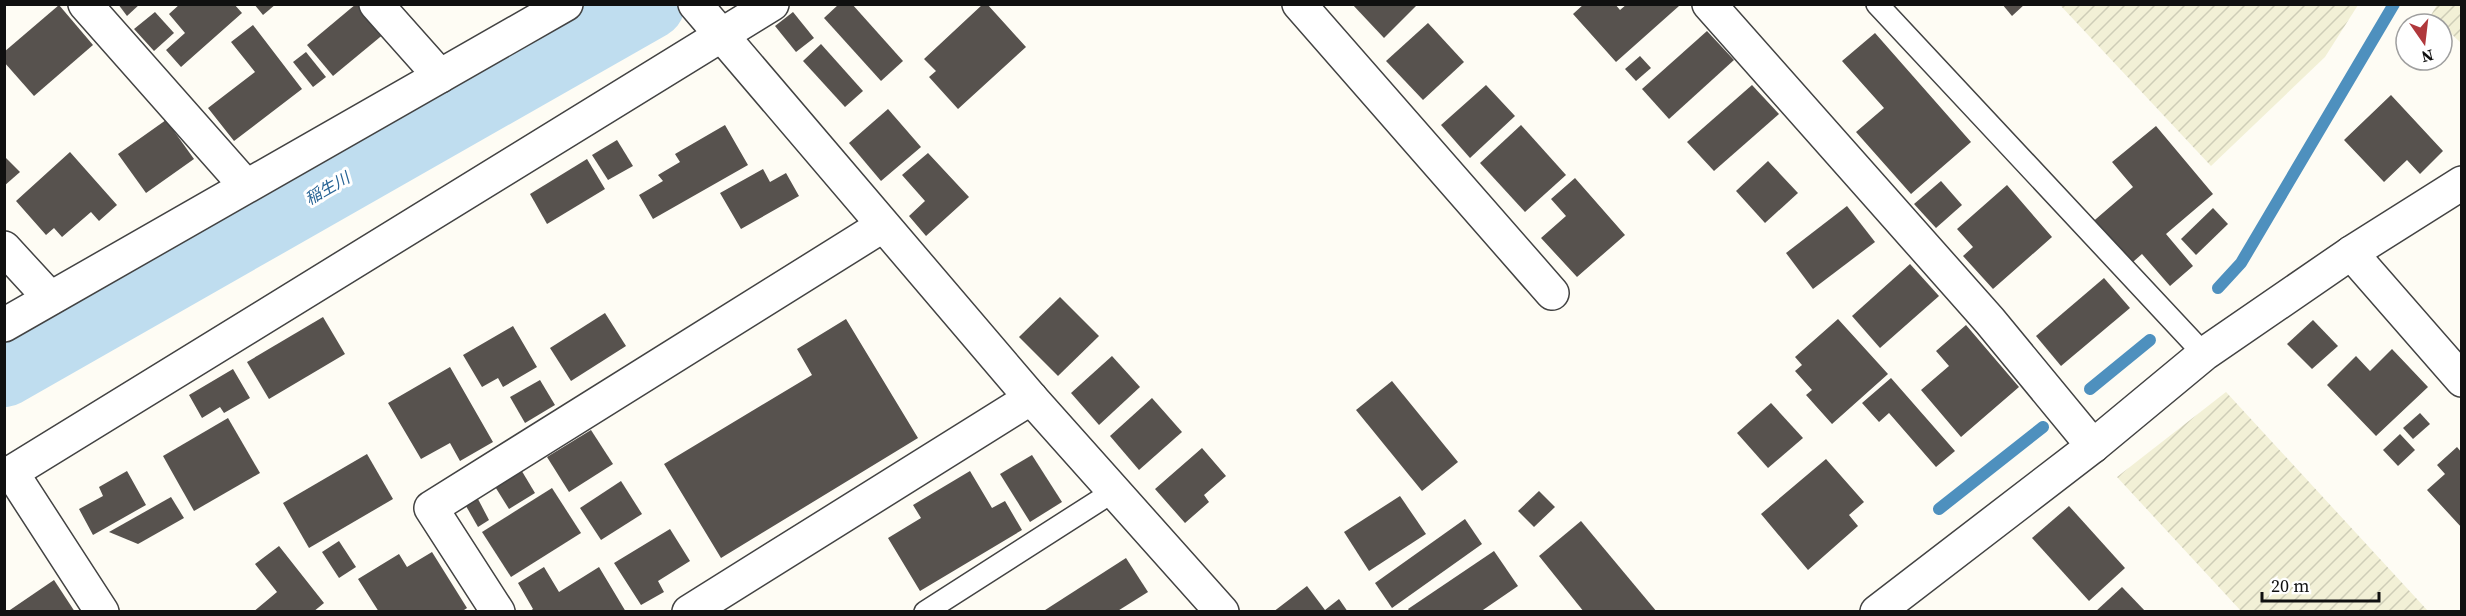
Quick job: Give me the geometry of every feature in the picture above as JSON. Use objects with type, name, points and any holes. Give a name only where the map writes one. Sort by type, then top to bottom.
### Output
[{"type":"street","points":[[84,4],[246,186]]},
{"type":"street","points":[[376,4],[440,76]]},
{"type":"street","points":[[4,325],[566,4]]},
{"type":"street","points":[[102,612],[8,475],[707,18],[772,4]]},
{"type":"street","points":[[1299,4],[1552,293]]},
{"type":"street","points":[[1709,4],[1990,321],[2093,446]]},
{"type":"street","points":[[707,18],[1031,398],[1222,612]]},
{"type":"street","points":[[1877,612],[2093,446],[2204,354],[2350,254],[2462,183]]},
{"type":"street","points":[[498,612],[431,508],[882,226]]},
{"type":"street","points":[[4,248],[50,298]]},
{"type":"street","points":[[2350,254],[2462,380]]},
{"type":"street","points":[[689,612],[1031,398]]},
{"type":"lane","points":[[1877,4],[2204,354]]},
{"type":"lane","points":[[925,612],[1114,491]]},
{"type":"shaded area","points":[[2060,5],[2358,5],[2325,57],[2211,166]]},
{"type":"shaded area","points":[[2437,5],[2461,5],[2461,43],[2454,36],[2454,12],[2433,12]]},
{"type":"shaded area","points":[[2226,392],[2428,611],[2241,611],[2117,477]]},
{"type":"building","points":[[118,4],[140,4],[127,16]]},
{"type":"building","points":[[180,4],[234,4],[242,13],[181,67],[166,50],[185,33],[169,14]]},
{"type":"building","points":[[254,4],[276,4],[263,15]]},
{"type":"building","points":[[356,4],[361,4],[385,33],[333,76],[307,45]]},
{"type":"building","points":[[839,4],[852,4],[903,61],[881,81],[824,18]]},
{"type":"building","points":[[983,4],[987,4],[1026,47],[958,109],[929,77],[936,71],[924,59]]},
{"type":"building","points":[[1352,4],[1418,4],[1384,38]]},
{"type":"building","points":[[1584,4],[1615,4],[1620,10],[1627,4],[1679,6],[1616,62],[1573,14]]},
{"type":"building","points":[[2002,4],[2025,4],[2012,16]]},
{"type":"building","points":[[59,5],[93,45],[34,96],[4,62],[4,52]]},
{"type":"building","points":[[155,12],[174,33],[154,51],[134,29]]},
{"type":"building","points":[[793,12],[814,38],[796,52],[775,26]]},
{"type":"building","points":[[1428,23],[1464,62],[1423,100],[1386,61]]},
{"type":"building","points":[[253,25],[302,89],[234,141],[208,108],[255,72],[231,42]]},
{"type":"building","points":[[1707,31],[1734,60],[1669,119],[1642,89]]},
{"type":"building","points":[[1875,33],[1971,142],[1911,194],[1856,132],[1884,108],[1842,61]]},
{"type":"building","points":[[821,44],[863,91],[845,107],[803,61]]},
{"type":"building","points":[[306,52],[326,77],[313,87],[293,62]]},
{"type":"building","points":[[1640,56],[1651,68],[1636,81],[1625,69]]},
{"type":"building","points":[[1486,85],[1515,116],[1470,158],[1441,125]]},
{"type":"building","points":[[1752,85],[1779,114],[1714,171],[1687,142]]},
{"type":"building","points":[[2391,95],[2443,151],[2420,174],[2407,160],[2384,182],[2344,140]]},
{"type":"building","points":[[888,109],[921,147],[881,181],[849,143]]},
{"type":"building","points":[[166,120],[194,159],[146,193],[118,154]]},
{"type":"building","points":[[725,125],[748,165],[653,219],[639,195],[663,181],[658,175],[680,162],[675,154]]},
{"type":"building","points":[[1521,125],[1566,175],[1525,212],[1480,163]]},
{"type":"building","points":[[2156,126],[2213,194],[2166,234],[2193,266],[2170,286],[2142,254],[2126,268],[2089,225],[2133,187],[2112,162]]},
{"type":"building","points":[[617,140],[633,166],[608,180],[592,155]]},
{"type":"building","points":[[70,152],[117,205],[99,221],[91,212],[62,237],[54,228],[46,235],[16,201]]},
{"type":"building","points":[[928,153],[969,197],[926,236],[909,216],[925,201],[902,175]]},
{"type":"building","points":[[4,156],[20,172],[4,186]]},
{"type":"building","points":[[587,159],[605,189],[547,224],[530,194]]},
{"type":"building","points":[[1768,161],[1798,193],[1765,223],[1736,191]]},
{"type":"building","points":[[763,169],[770,182],[786,173],[799,196],[741,229],[720,193]]},
{"type":"building","points":[[1575,178],[1625,235],[1577,277],[1541,238],[1566,216],[1551,199]]},
{"type":"building","points":[[1941,181],[1962,205],[1936,228],[1914,204]]},
{"type":"building","points":[[2007,185],[2052,237],[1993,289],[1963,256],[1973,247],[1957,229]]},
{"type":"building","points":[[1847,206],[1875,242],[1813,289],[1786,253]]},
{"type":"building","points":[[2213,208],[2228,224],[2196,255],[2181,239]]},
{"type":"building","points":[[1910,264],[1939,296],[1880,348],[1852,316]]},
{"type":"building","points":[[2104,278],[2130,308],[2061,366],[2036,336]]},
{"type":"building","points":[[1060,297],[1099,336],[1058,376],[1019,337]]},
{"type":"building","points":[[605,313],[626,346],[571,381],[550,348]]},
{"type":"building","points":[[323,317],[345,354],[269,399],[247,362]]},
{"type":"building","points":[[846,319],[918,438],[721,558],[664,464],[812,375],[797,349]]},
{"type":"building","points":[[1838,319],[1888,374],[1832,424],[1806,395],[1812,390],[1795,371],[1802,365],[1795,357]]},
{"type":"building","points":[[2313,320],[2338,346],[2312,369],[2287,344]]},
{"type":"building","points":[[1966,325],[2019,387],[1961,437],[1921,390],[1949,366],[1936,351]]},
{"type":"building","points":[[513,326],[537,367],[503,387],[498,378],[482,387],[463,355]]},
{"type":"building","points":[[2392,349],[2428,387],[2376,436],[2327,385],[2356,356],[2370,371]]},
{"type":"building","points":[[1112,356],[1140,387],[1099,425],[1071,393]]},
{"type":"building","points":[[450,367],[493,442],[460,461],[450,443],[421,459],[388,403]]},
{"type":"building","points":[[233,369],[250,398],[224,413],[220,407],[202,418],[189,395]]},
{"type":"building","points":[[1891,378],[1955,451],[1936,467],[1889,413],[1879,422],[1862,403]]},
{"type":"building","points":[[540,380],[555,405],[525,423],[510,397]]},
{"type":"building","points":[[1392,381],[1458,462],[1422,491],[1356,410]]},
{"type":"building","points":[[1152,398],[1182,432],[1139,470],[1110,436]]},
{"type":"building","points":[[1771,403],[1803,438],[1768,468],[1737,433]]},
{"type":"building","points":[[2420,413],[2430,424],[2413,439],[2403,428]]},
{"type":"building","points":[[228,418],[260,473],[194,511],[163,456]]},
{"type":"building","points":[[591,430],[613,464],[569,492],[547,457]]},
{"type":"building","points":[[2400,434],[2415,450],[2398,466],[2383,450]]},
{"type":"building","points":[[2457,447],[2462,453],[2462,528],[2427,490],[2445,474],[2437,465]]},
{"type":"building","points":[[1202,448],[1226,476],[1204,495],[1209,502],[1185,523],[1155,489]]},
{"type":"building","points":[[367,454],[393,499],[309,548],[283,503]]},
{"type":"building","points":[[1032,455],[1062,502],[1030,522],[1000,474]]},
{"type":"building","points":[[1826,459],[1864,502],[1849,515],[1858,526],[1808,570],[1761,514]]},
{"type":"building","points":[[520,468],[535,493],[509,509],[494,485]]},
{"type":"building","points":[[127,471],[146,505],[93,535],[79,509],[103,496],[99,487]]},
{"type":"building","points":[[970,471],[992,508],[1005,501],[1022,530],[920,591],[888,538],[921,518],[913,505]]},
{"type":"building","points":[[621,481],[642,514],[601,540],[580,508]]},
{"type":"building","points":[[552,488],[581,533],[511,577],[482,532]]},
{"type":"building","points":[[1539,491],[1555,507],[1534,527],[1518,511]]},
{"type":"building","points":[[1400,496],[1426,534],[1369,571],[1344,532]]},
{"type":"building","points":[[171,497],[184,518],[138,544],[109,532]]},
{"type":"building","points":[[478,499],[489,520],[478,527],[466,506]]},
{"type":"building","points":[[2069,506],[2125,568],[2089,601],[2032,538]]},
{"type":"building","points":[[1465,519],[1482,544],[1392,608],[1375,583]]},
{"type":"building","points":[[1581,521],[1657,612],[1584,612],[1539,556]]},
{"type":"building","points":[[670,529],[690,561],[658,581],[664,592],[641,605],[614,563]]},
{"type":"building","points":[[339,541],[356,567],[339,578],[322,552]]},
{"type":"building","points":[[279,546],[324,603],[313,612],[253,612],[277,592],[255,564]]},
{"type":"building","points":[[1494,551],[1518,586],[1480,612],[1410,612],[1408,609]]},
{"type":"building","points":[[432,552],[467,608],[461,612],[379,612],[358,579],[399,554],[407,567]]},
{"type":"building","points":[[1126,558],[1148,592],[1116,612],[1042,612]]},
{"type":"building","points":[[544,567],[559,592],[599,567],[626,612],[529,612],[533,609],[518,583]]},
{"type":"building","points":[[54,580],[75,612],[7,612]]},
{"type":"building","points":[[1307,586],[1325,610],[1339,599],[1348,612],[1273,612]]},
{"type":"building","points":[[2122,587],[2146,612],[2095,612]]},
{"type":"waterway","name":"稲生川","points":[[4,372],[650,4]]},
{"type":"waterway","points":[[2218,288],[2241,263],[2394,4]]},
{"type":"waterway","points":[[2090,389],[2150,340]]},
{"type":"waterway","points":[[1939,509],[2043,427]]}]
